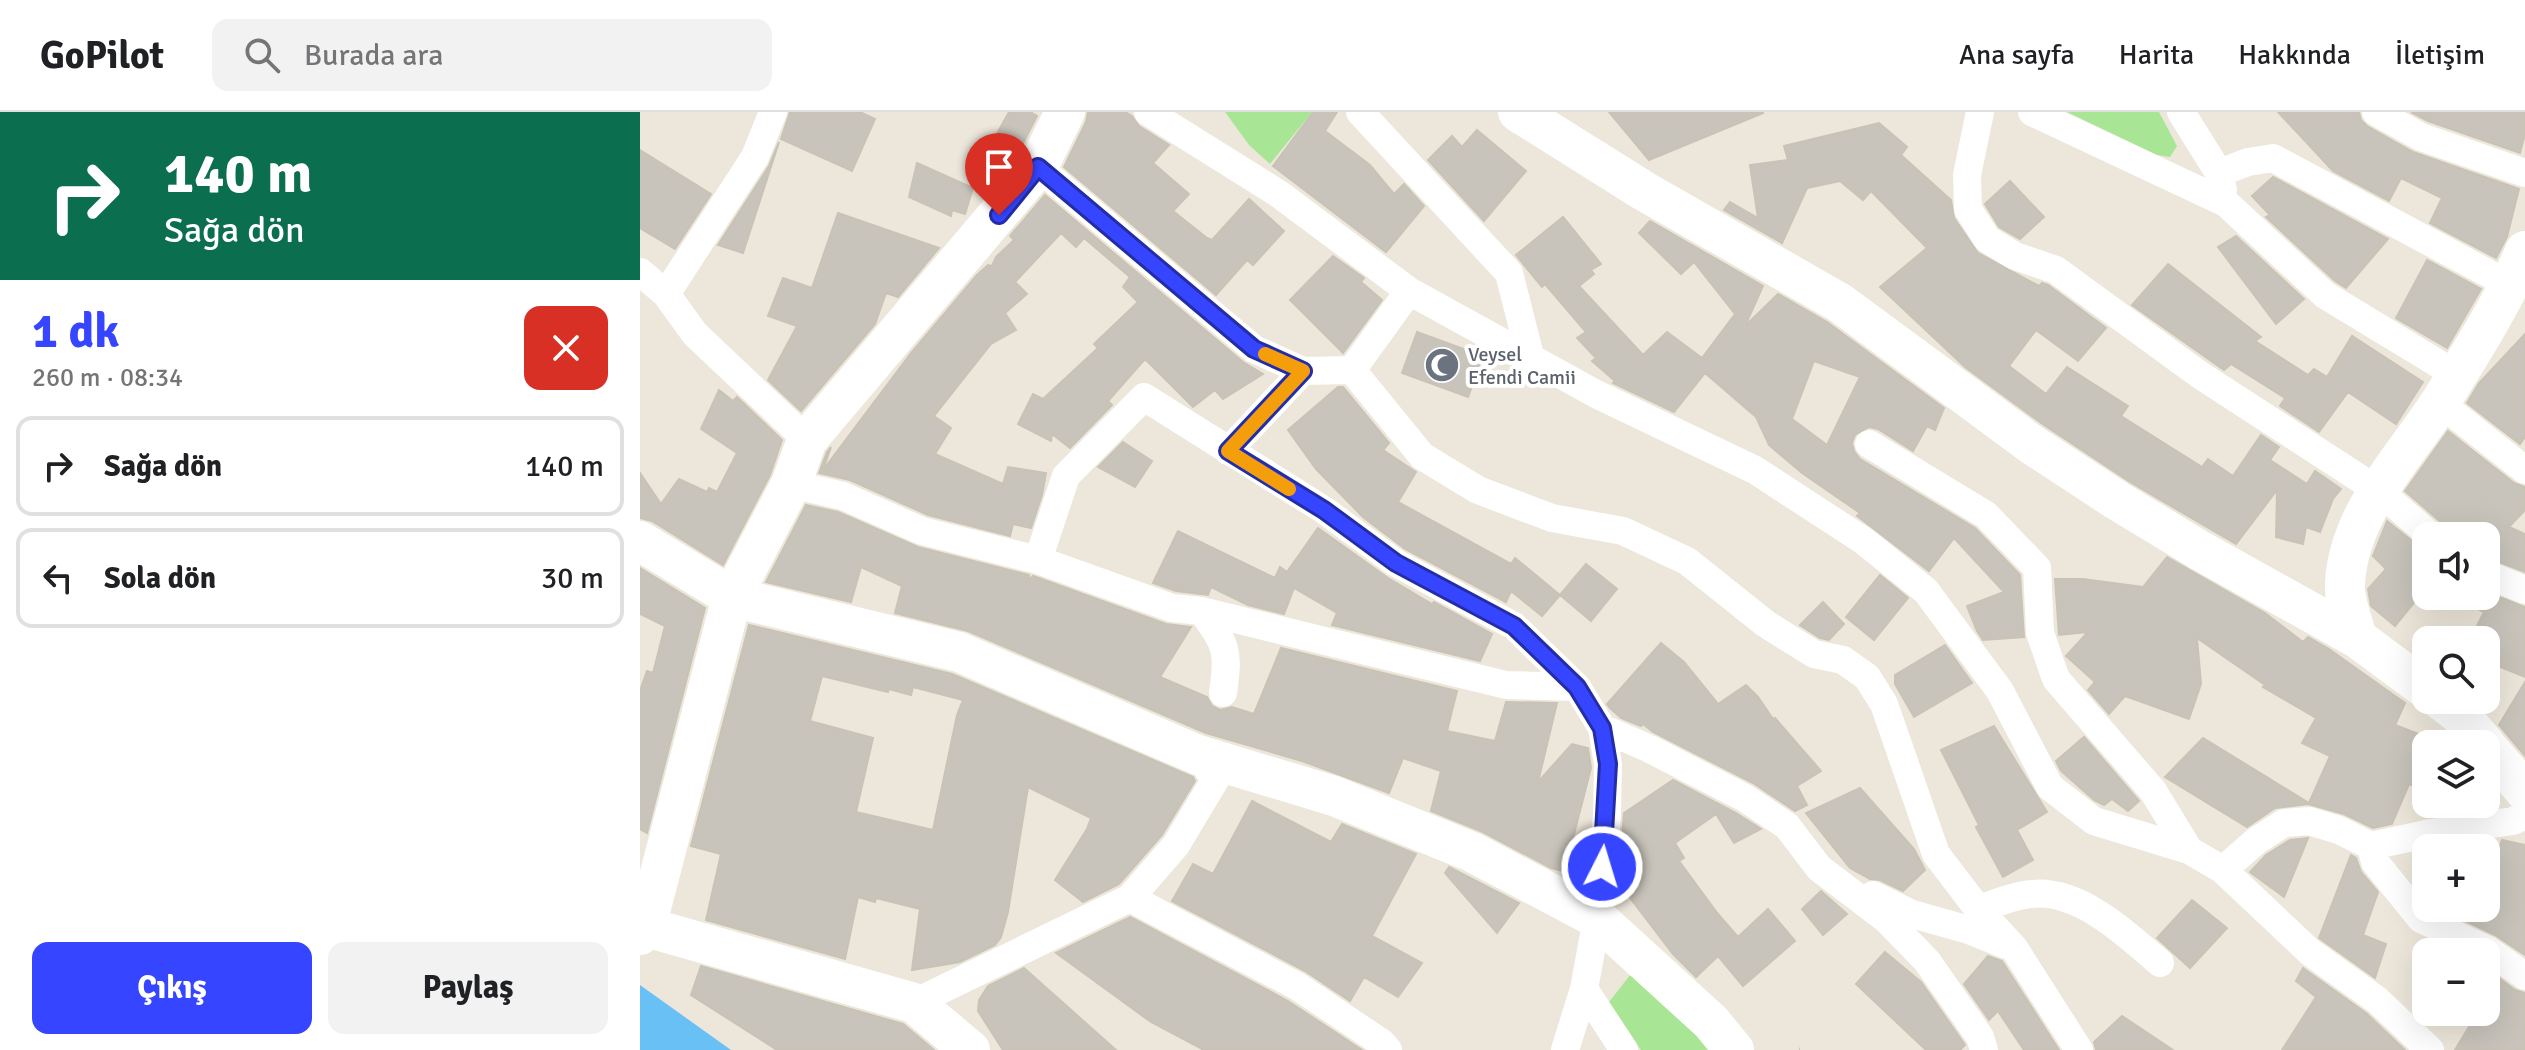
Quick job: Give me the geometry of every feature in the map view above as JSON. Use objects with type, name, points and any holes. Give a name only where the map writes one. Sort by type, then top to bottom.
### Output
[{"type":"street","points":[[666,294],[755,157],[773,112]]},
{"type":"street","points":[[970,1050],[914,1003],[643,931],[732,597],[791,484],[807,440],[1038,167],[1065,112]]},
{"type":"street","points":[[1148,112],[1279,194],[1409,291],[1596,394],[1755,470],[1864,541],[1926,591],[2000,691],[2050,787],[2094,821],[2189,850],[2223,870],[2310,952],[2377,1000],[2430,1050]]},
{"type":"street","points":[[1360,112],[1509,273],[1530,356]]},
{"type":"street","points":[[1518,112],[1644,191],[1840,303],[2031,444],[2199,550],[2357,638],[2412,679]]},
{"type":"street","points":[[1980,112],[1967,175],[1968,209],[1987,239],[2015,256],[2056,270],[2200,375],[2379,491],[2415,522]]},
{"type":"street","points":[[2032,112],[2226,203],[2325,295],[2448,389],[2525,470]]},
{"type":"street","points":[[2181,112],[2219,173],[2226,203]]},
{"type":"street","points":[[2376,112],[2421,137],[2525,173]]},
{"type":"street","points":[[2219,173],[2248,162],[2273,158],[2521,260],[2448,389],[2364,517],[2352,547],[2345,586],[2357,638]]},
{"type":"street","points":[[1038,167],[1254,349],[1303,371],[1352,370]]},
{"type":"street","points":[[640,272],[666,294],[695,334],[807,440]]},
{"type":"street","points":[[1352,370],[1409,291]]},
{"type":"street","points":[[1352,370],[1422,456],[1478,490],[1552,518],[1623,531],[1687,561],[1778,631],[1814,654],[1843,660],[1867,677],[1884,704],[1936,854],[1978,909],[2014,948],[2079,1050]]},
{"type":"street","points":[[1228,451],[1303,371]]},
{"type":"street","points":[[1038,560],[1066,476],[1144,397],[1324,510],[1396,563],[1514,626],[1577,687],[1602,728],[1608,764],[1607,815],[1597,918],[1584,989],[1565,1050]]},
{"type":"street","points":[[1869,444],[1986,515],[2037,568],[2040,633],[2056,679],[2153,791],[2189,850]]},
{"type":"street","points":[[791,484],[843,496],[922,531],[1038,560],[1172,608],[1202,611],[1506,685],[1577,687]]},
{"type":"street","points":[[640,541],[732,597],[959,652],[1198,755],[1334,796],[1472,852],[1597,918],[1711,1022],[1734,1050]]},
{"type":"street","points":[[2500,580],[2525,590]]},
{"type":"street","points":[[1202,611],[1215,629],[1228,657],[1223,693]]},
{"type":"street","points":[[2459,714],[2472,730]]},
{"type":"street","points":[[1602,728],[1731,791],[1787,826],[1819,868],[1886,919],[1927,961],[1980,1037],[1984,1050]]},
{"type":"street","points":[[914,1003],[1130,898],[1176,845],[1215,780],[1198,755]]},
{"type":"street","points":[[2500,762],[2525,791]]},
{"type":"street","points":[[2223,870],[2256,841],[2284,823],[2309,821],[2339,830],[2371,846],[2513,821],[2525,815]]},
{"type":"street","points":[[2371,846],[2375,862],[2421,919],[2488,950],[2525,976]]},
{"type":"street","points":[[1819,868],[1912,914],[1969,930],[2014,948]]},
{"type":"street","points":[[1978,909],[2033,893],[2073,900],[2115,924],[2160,963]]},
{"type":"street","points":[[1130,898],[1297,986],[1388,1050]]},
{"type":"street","points":[[1584,989],[1624,1050]]},
{"type":"green space","points":[[1225,112],[1312,112],[1270,164],[1249,145]]},
{"type":"green space","points":[[2067,112],[2159,112],[2177,146],[2170,157],[2157,155]]},
{"type":"green space","points":[[1634,970],[1713,1050],[1641,1050],[1609,1002]]},
{"type":"water","points":[[640,985],[731,1050],[640,1050]]},
{"type":"building","points":[[790,112],[860,112],[875,119],[852,171],[781,139]]},
{"type":"building","points":[[1009,112],[1030,112],[1037,116],[1015,159],[990,146]]},
{"type":"building","points":[[1088,112],[1125,112],[1139,126],[1169,145],[1153,163],[1189,194],[1173,211],[1207,238],[1212,240],[1249,199],[1284,231],[1253,265],[1247,260],[1216,295],[1064,167]]},
{"type":"building","points":[[1313,112],[1337,112],[1325,131],[1370,165],[1394,194],[1404,184],[1424,206],[1386,252],[1273,166]]},
{"type":"building","points":[[1609,112],[1763,112],[1763,113],[1649,160]]},
{"type":"building","points":[[2278,112],[2359,112],[2367,126],[2413,152],[2519,189],[2507,237],[2496,258],[2430,223],[2442,198],[2401,178],[2389,201],[2333,171]]},
{"type":"building","points":[[2411,112],[2525,112],[2525,134],[2520,153],[2428,121]]},
{"type":"building","points":[[1879,123],[1907,147],[1901,155],[1951,200],[1954,218],[1978,253],[2039,286],[2042,283],[2048,285],[2106,328],[2078,361],[2036,330],[2009,366],[2046,394],[2067,367],[2128,406],[2121,416],[2202,467],[2208,459],[2233,476],[2261,435],[2279,447],[2270,460],[2307,484],[2315,471],[2341,489],[2333,499],[2320,532],[2306,527],[2303,544],[2276,537],[2277,490],[2236,544],[2130,482],[2044,425],[1965,367],[1880,287],[1927,248],[1871,191],[1863,200],[1840,181],[1807,188],[1782,243],[1724,210],[1730,202],[1758,218],[1750,165],[1788,160],[1784,146]]},
{"type":"building","points":[[1477,130],[1526,171],[1484,221],[1428,160],[1452,136],[1462,147]]},
{"type":"building","points":[[779,142],[743,253],[718,245],[769,166]]},
{"type":"building","points":[[640,150],[711,194],[675,249],[640,228]]},
{"type":"building","points":[[917,163],[973,188],[965,214],[952,210],[951,216],[909,197]]},
{"type":"building","points":[[2273,177],[2388,239],[2346,288],[2266,217],[2270,215],[2252,196]]},
{"type":"building","points":[[2010,181],[2044,217],[2020,239],[1999,227],[1985,204]]},
{"type":"building","points":[[1045,195],[1243,362],[1263,374],[1223,399],[1215,390],[1193,407],[1145,359],[1108,401],[1112,405],[1070,448],[1052,434],[1051,441],[1018,424],[1033,394],[1043,399],[1098,348],[1094,344],[1138,302],[1123,287],[1130,277],[1084,238],[1076,247],[1061,233],[1015,282],[1027,294],[1005,313],[1016,330],[991,344],[934,416],[951,428],[935,454],[1003,484],[1008,467],[1046,473],[1031,528],[1013,524],[1010,536],[928,515],[850,480],[819,473],[831,447],[823,470],[911,353],[977,275],[988,265],[992,266],[996,257],[1014,240],[1010,236]]},
{"type":"building","points":[[838,213],[939,248],[898,297],[886,293],[875,324],[801,411],[768,380],[797,326],[768,316],[783,278],[812,288]]},
{"type":"building","points":[[1563,217],[1601,264],[1591,270],[1594,274],[1579,286],[1643,355],[1667,332],[1702,358],[1735,314],[1694,262],[1681,274],[1639,233],[1650,221],[1763,286],[1745,326],[1778,294],[1827,322],[1944,408],[1935,430],[1927,426],[1913,451],[1878,429],[1869,427],[1855,435],[1852,443],[1854,451],[1860,459],[1975,528],[2020,575],[2024,637],[1983,640],[1967,606],[2004,592],[1954,538],[1929,571],[1857,516],[1860,513],[1802,473],[1769,445],[1756,417],[1705,373],[1674,412],[1613,383],[1615,381],[1592,361],[1596,358],[1577,338],[1586,332],[1516,255]],"holes":[[[1814,361],[1860,377],[1827,445],[1792,419]]]},
{"type":"building","points":[[2236,236],[2304,299],[2276,324],[2218,247]]},
{"type":"building","points":[[1333,256],[1364,278],[1361,282],[1382,300],[1343,353],[1290,300]]},
{"type":"building","points":[[2427,260],[2481,289],[2447,348],[2396,318]]},
{"type":"building","points":[[2168,264],[2261,337],[2255,341],[2308,375],[2314,369],[2327,377],[2352,336],[2423,382],[2396,424],[2348,392],[2319,432],[2280,406],[2285,398],[2231,364],[2224,370],[2132,305]]},
{"type":"building","name":"Veysel Efendi Camii","points":[[1417,332],[1483,356],[1468,397],[1402,373]]},
{"type":"building","points":[[2525,334],[2525,437],[2520,444],[2467,403],[2479,383]]},
{"type":"building","points":[[1338,387],[1343,387],[1389,443],[1383,450],[1416,472],[1398,502],[1511,564],[1515,558],[1560,595],[1542,616],[1511,591],[1506,602],[1405,549],[1363,517],[1316,469],[1288,430]]},
{"type":"building","points":[[719,390],[733,401],[737,397],[782,440],[770,475],[723,565],[652,521],[640,518],[640,473],[661,504],[679,479],[707,492],[709,488],[717,492],[737,453],[701,429]]},
{"type":"building","points":[[2448,431],[2514,483],[2525,487],[2525,510],[2509,527],[2525,534],[2525,572],[2500,562],[2500,522],[2441,522],[2405,491]]},
{"type":"building","points":[[1123,442],[1152,461],[1135,487],[1098,467]]},
{"type":"building","points":[[806,505],[838,512],[918,547],[1029,575],[1028,580],[1033,576],[1166,624],[1191,627],[1160,677],[1207,697],[1212,706],[1220,710],[1232,707],[1254,714],[1281,648],[1457,691],[1447,731],[1495,741],[1506,702],[1557,703],[1538,782],[1572,744],[1588,748],[1591,768],[1571,846],[1588,835],[1584,876],[1551,868],[1483,832],[1431,811],[1441,771],[1403,758],[1389,793],[1302,761],[1206,733],[968,631],[895,613],[902,586],[861,567],[851,602],[766,582]]},
{"type":"building","points":[[2387,521],[2412,541],[2412,605],[2395,626],[2371,606],[2368,589],[2386,569],[2373,556]]},
{"type":"building","points":[[1318,528],[1388,578],[1492,634],[1480,661],[1332,625],[1337,613],[1294,588],[1284,614],[1248,605],[1211,587],[1208,595],[1176,591],[1153,583],[1178,531],[1275,578],[1280,567],[1287,572]]},
{"type":"building","points":[[2167,557],[2265,613],[2303,642],[2308,637],[2329,649],[2405,703],[2395,725],[2412,732],[2412,785],[2409,784],[2392,824],[2373,828],[2344,814],[2308,804],[2275,808],[2247,827],[2165,777],[2203,738],[2309,803],[2330,756],[2302,743],[2316,718],[2263,687],[2265,685],[2197,638],[2201,684],[2189,719],[2125,696],[2109,714],[2088,690],[2095,682],[2066,656],[2088,632],[2059,635],[2055,579],[2083,579],[2143,587]]},
{"type":"building","points":[[1586,564],[1617,589],[1591,621],[1560,595]]},
{"type":"building","points":[[640,568],[705,608],[647,833],[640,829],[640,691],[647,671],[653,673],[665,626],[640,614]]},
{"type":"building","points":[[1880,575],[1908,598],[1874,640],[1846,617]]},
{"type":"building","points":[[2500,597],[2525,607],[2525,677],[2500,667],[2500,626],[2477,626],[2484,612],[2480,610],[2500,610]]},
{"type":"building","points":[[1823,602],[1844,624],[1829,640],[1800,625]]},
{"type":"building","points":[[749,625],[952,674],[1193,777],[1195,781],[1162,835],[1119,884],[1083,902],[1055,880],[1091,818],[1028,787],[1008,912],[1001,937],[995,945],[960,962],[912,970],[920,909],[876,898],[875,902],[858,897],[845,959],[706,920],[721,854],[691,846]],"holes":[[[822,676],[888,692],[889,689],[911,695],[913,687],[963,700],[957,715],[933,830],[856,812],[873,738],[810,721]]]},
{"type":"building","points":[[1661,643],[1684,662],[1718,704],[1746,685],[1758,697],[1773,719],[1821,771],[1797,786],[1807,805],[1795,811],[1753,783],[1643,724],[1641,726],[1621,718],[1610,708],[1607,704]]},
{"type":"building","points":[[1945,645],[1972,683],[1914,717],[1895,684],[1895,675]]},
{"type":"building","points":[[2525,682],[2525,756],[2499,725]]},
{"type":"building","points":[[1994,726],[2047,812],[2017,830],[2033,860],[2003,877],[1941,750]]},
{"type":"building","points":[[2084,737],[2139,801],[2128,811],[2112,799],[2104,805],[2094,800],[2061,771],[2056,761]]},
{"type":"building","points":[[1673,780],[1761,829],[1734,843],[1716,814],[1675,843],[1684,858],[1679,861],[1738,937],[1768,909],[1795,941],[1743,986],[1718,956],[1696,977],[1673,954],[1618,882],[1624,813]]},
{"type":"building","points":[[1860,788],[1914,849],[1925,870],[1903,891],[1850,868],[1806,813]]},
{"type":"building","points":[[1252,801],[1331,842],[1342,824],[1416,854],[1372,936],[1422,963],[1398,997],[1364,977],[1350,1001],[1305,971],[1172,901],[1193,864],[1213,874]]},
{"type":"building","points":[[2308,838],[2284,897],[2250,872],[2266,855],[2290,840]]},
{"type":"building","points":[[2502,840],[2525,845],[2525,955],[2468,922],[2500,922]]},
{"type":"building","points":[[2351,855],[2378,892],[2363,935],[2386,944],[2375,978],[2319,938]]},
{"type":"building","points":[[1449,867],[1519,903],[1497,933],[1445,873]]},
{"type":"building","points":[[1821,891],[1847,914],[1823,935],[1802,909]]},
{"type":"building","points":[[2192,900],[2227,928],[2190,968],[2157,938]]},
{"type":"building","points":[[1130,917],[1288,1001],[1362,1050],[1204,1050],[1151,1022],[1056,953]]},
{"type":"building","points":[[1885,952],[1921,982],[1965,1045],[1960,1050],[1926,1050],[1856,984]]},
{"type":"building","points":[[1988,956],[2002,961],[2059,1050],[2024,1050],[1998,1011],[1989,1020],[1964,984]]},
{"type":"building","points":[[701,966],[903,1024],[934,1050],[777,1050],[691,995]]},
{"type":"building","points":[[1024,968],[1116,1050],[1003,1050],[978,1011],[979,1000],[988,986]]},
{"type":"building","points":[[2303,968],[2366,1013],[2405,1050],[2282,1050],[2316,997],[2296,981]]},
{"type":"building","points":[[2500,979],[2525,993],[2525,1050],[2455,1050],[2470,1026],[2500,1026]]},
{"type":"building","points":[[2122,1016],[2173,1050],[2096,1050],[2094,1042]]},
{"type":"slow traffic","points":[[1265,354],[1303,371],[1228,451],[1289,489]]},
{"type":"place","name":"Veysel Efendi Camii","points":[[1442,365]]},
{"type":"route","points":[[999,215],[1038,167],[1254,349],[1303,371],[1228,451],[1324,510],[1396,563],[1514,626],[1577,687],[1602,728],[1608,764],[1602,867]]}]
